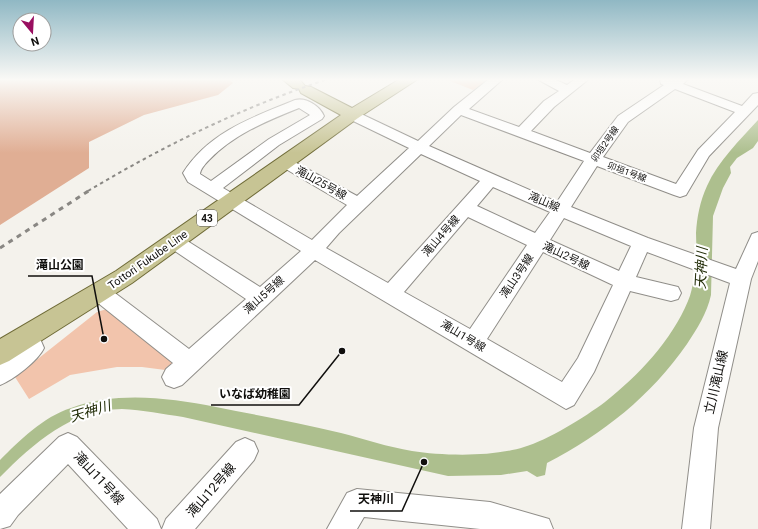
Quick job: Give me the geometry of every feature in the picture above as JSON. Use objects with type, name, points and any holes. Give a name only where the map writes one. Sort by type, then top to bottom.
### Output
[{"type":"main road","points":[[328,104],[352,115]]},
{"type":"main road","name":"Tottori Fukube Line","points":[[0,353],[100,293],[174,242],[284,162],[371,104]]},
{"type":"street","name":"滝山1号線","points":[[281,104],[233,132],[205,153],[191,173],[194,178],[566,397],[586,365],[642,243]]},
{"type":"street","points":[[212,188],[274,142],[317,116],[310,104]]},
{"type":"street","name":"滝山5号線","points":[[100,293],[182,370],[314,250],[333,228],[467,104]]},
{"type":"street","points":[[521,133],[549,104]]},
{"type":"street","name":"卯垣2号線","points":[[562,210],[594,160],[623,119],[643,104]]},
{"type":"street","points":[[727,104],[744,111]]},
{"type":"street","name":"卯垣1号線","points":[[459,110],[680,191],[703,153],[751,104]]},
{"type":"street","name":"滝山線","points":[[352,115],[420,148],[562,210],[642,243],[741,278]]},
{"type":"street","name":"滝山25号線","points":[[284,162],[359,204]]},
{"type":"street","name":"滝山4号線","points":[[391,294],[491,179]]},
{"type":"street","name":"滝山2号線","points":[[465,208],[624,282],[671,293]]},
{"type":"street","name":"滝山3号線","points":[[473,343],[562,210]]},
{"type":"street","name":"立川滝山線","points":[[696,529],[706,428],[741,278],[758,239]]},
{"type":"street","points":[[174,242],[261,298]]},
{"type":"street","points":[[0,374],[33,348]]},
{"type":"street","name":"滝山11号線","points":[[0,516],[8,505],[66,443],[147,529]]},
{"type":"street","name":"滝山12号線","points":[[176,529],[245,451]]},
{"type":"street","points":[[341,529],[357,503],[490,516],[539,529]]},
{"type":"shaded area","points":[[0,104],[186,104],[144,115],[89,142],[89,168],[0,225]]},
{"type":"shaded area","points":[[107,309],[180,365],[173,371],[142,367],[117,367],[70,375],[29,399],[15,377],[97,312]]},
{"type":"water","points":[[758,120],[758,141],[753,148],[737,158],[730,167],[731,173],[723,188],[713,216],[711,295],[704,314],[694,333],[673,363],[642,397],[606,426],[568,452],[547,463],[545,475],[537,477],[527,471],[501,475],[448,476],[183,417],[122,409],[87,415],[55,430],[26,452],[0,477],[0,460],[32,430],[61,412],[107,399],[161,399],[216,407],[310,426],[394,447],[425,453],[468,455],[498,453],[534,444],[566,428],[605,402],[642,369],[673,330],[692,290],[696,255],[697,221],[705,192],[723,159]]},
{"type":"railway","points":[[88,191],[175,143],[261,104]]},
{"type":"railway","points":[[0,248],[90,190]]},
{"type":"place","name":"滝山公園","points":[[104,339]]},
{"type":"place","name":"いなば幼稚園","points":[[342,351]]},
{"type":"place","name":"天神川","points":[[424,462]]}]
